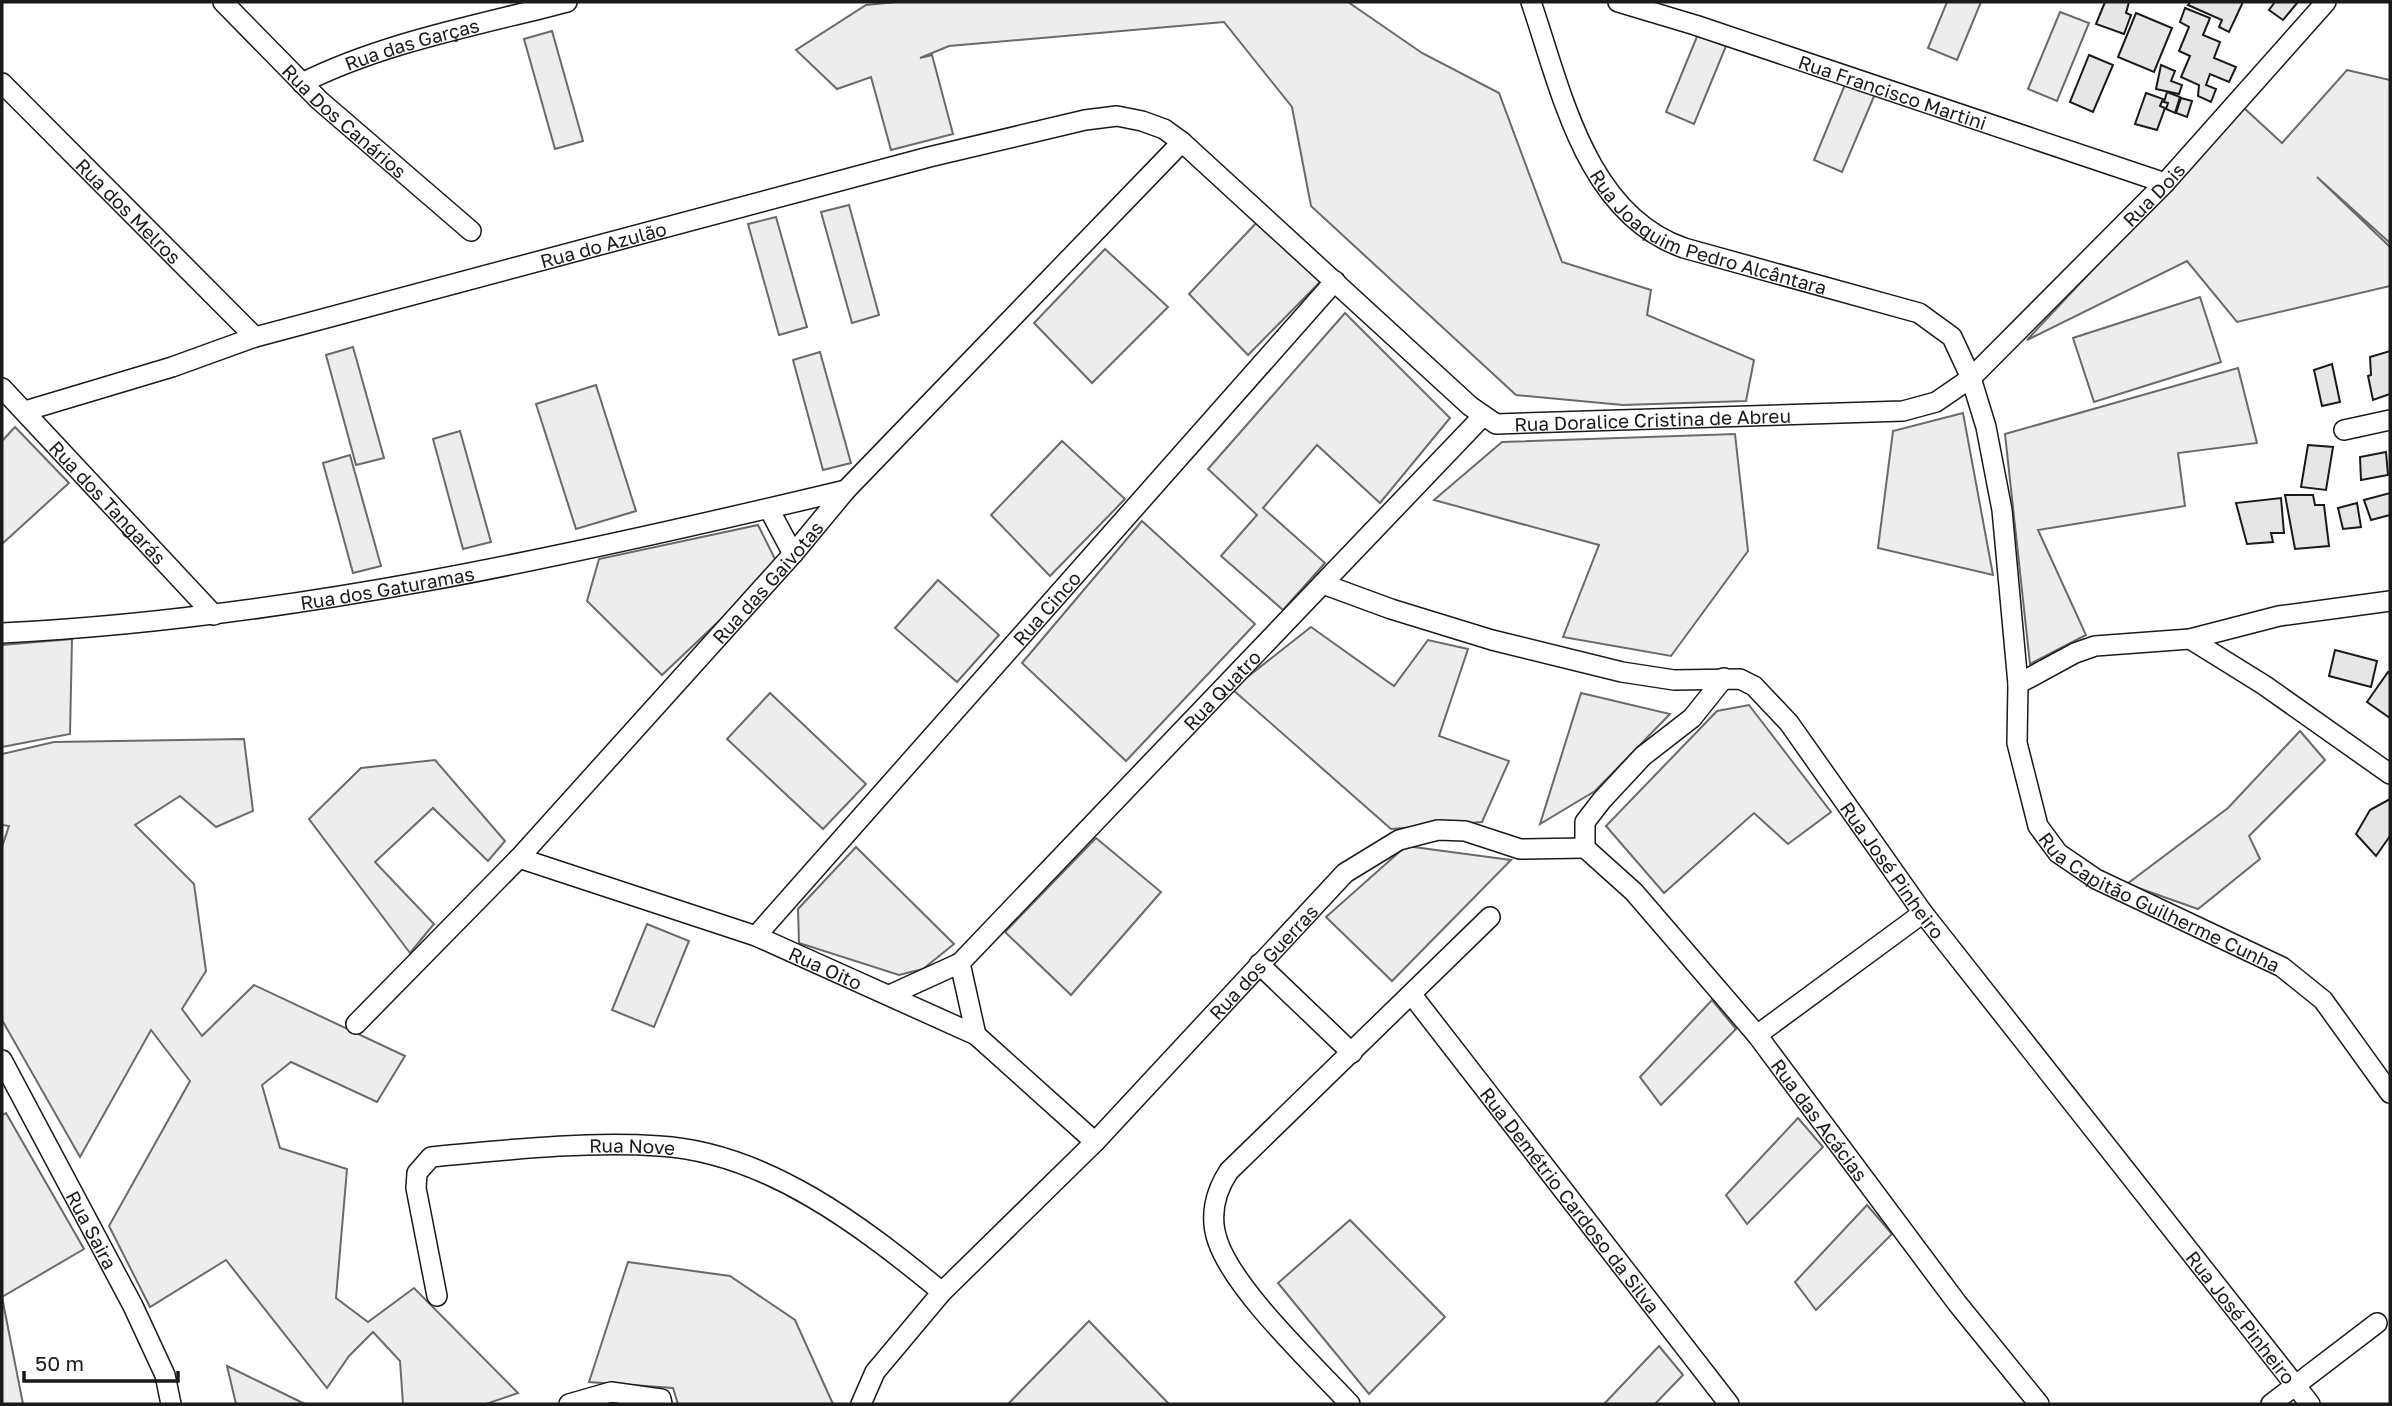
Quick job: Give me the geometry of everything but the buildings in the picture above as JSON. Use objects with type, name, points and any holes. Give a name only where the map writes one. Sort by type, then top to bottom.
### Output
[{"type":"street","name":"Rua Dos Canários","points":[[223,2],[302,83],[471,231]]},
{"type":"street","name":"Rua das Garças","points":[[302,83],[330,69],[401,45],[568,2]]},
{"type":"street","name":"Rua Joaquim Pedro Alcântara","points":[[1531,2],[1592,165],[1630,216],[1647,231],[1684,247],[1919,313],[1952,337],[1971,378]]},
{"type":"street","name":"Rua Francisco Martini","points":[[1618,2],[1695,24],[2165,183]]},
{"type":"street","name":"Rua Dois","points":[[1971,378],[2165,183],[2326,2]]},
{"type":"street","name":"Rua dos Melros","points":[[2,83],[255,337]]},
{"type":"street","name":"Rua do Azulão","points":[[24,411],[172,367],[255,337],[915,160],[1085,120],[1117,116],[1142,121],[1164,129],[1182,142]]},
{"type":"street","name":"Rua Doralice Cristina de Abreu","points":[[1182,142],[1482,416],[1496,424],[1903,411],[1936,402],[1971,378]]},
{"type":"street","name":"Rua das Gaivotas","points":[[356,1024],[520,858],[793,554],[846,491],[1182,142]]},
{"type":"street","name":"Rua Cinco","points":[[756,936],[1335,281]]},
{"type":"street","name":"Rua Capitão Guilherme Cunha","points":[[1971,378],[1986,428],[2002,510],[2018,684],[2017,743],[2038,826],[2058,853],[2096,879],[2282,967],[2323,1000],[2390,1093]]},
{"type":"street","name":"Rua dos Tangarás","points":[[2,388],[214,615]]},
{"type":"street","name":"Rua Quatro","points":[[892,995],[960,963],[1209,699],[1323,584],[1482,416]]},
{"type":"street","points":[[2344,430],[2390,420]]},
{"type":"street","name":"Rua dos Gaturamas","points":[[2,633],[88,629],[214,615],[566,555],[846,491]]},
{"type":"street","points":[[769,509],[793,554]]},
{"type":"street","name":"Rua José Pinheiro","points":[[1323,584],[1466,632],[1609,668],[1674,680],[1740,679],[1754,686],[1774,705],[1923,913],[2310,1404]]},
{"type":"street","points":[[2018,684],[2075,653],[2095,646],[2190,639],[2279,616],[2390,601]]},
{"type":"street","points":[[2190,639],[2263,685],[2390,774]]},
{"type":"street","points":[[1585,848],[1585,822],[1602,800],[1643,756],[1692,718],[1724,678]]},
{"type":"street","name":"Rua dos Guerras","points":[[860,1404],[875,1372],[942,1292],[1095,1142],[1345,873],[1378,850],[1409,837],[1438,830],[1465,831],[1520,849],[1585,848]]},
{"type":"street","name":"Rua das Acácias","points":[[1585,848],[1634,892],[1757,1035],[1957,1303],[2039,1404]]},
{"type":"street","name":"Rua Oito","points":[[520,858],[756,936],[976,1035],[1095,1142]]},
{"type":"street","points":[[1757,1035],[1923,913]]},
{"type":"street","points":[[1350,1404],[1243,1287],[1217,1242],[1217,1189],[1230,1171],[1490,917]]},
{"type":"street","points":[[960,963],[976,1035]]},
{"type":"street","points":[[1259,964],[1352,1053]]},
{"type":"street","name":"Rua Demétrio Cardoso da Silva","points":[[1412,995],[1729,1404]]},
{"type":"street","name":"Rua Saira","points":[[2,1060],[133,1306],[165,1375],[171,1404]]},
{"type":"street","name":"Rua Nove","points":[[438,1296],[416,1188],[417,1173],[431,1157],[544,1147],[622,1146],[661,1146],[690,1151],[762,1173],[836,1212],[942,1292]]},
{"type":"street","points":[[2272,1404],[2377,1323]]},
{"type":"street","points":[[569,1404],[611,1392],[661,1399],[662,1404]]},
{"type":"shaded area","points":[[896,2],[1348,2],[1422,53],[1499,93],[1562,262],[1651,290],[1647,315],[1754,360],[1746,401],[1623,405],[1516,395],[1311,206],[1292,107],[1224,22],[949,46],[920,58],[932,55],[953,134],[891,150],[871,77],[837,89],[796,50],[866,5]]},
{"type":"shaded area","points":[[1947,2],[1981,2],[1957,60],[1928,48]]},
{"type":"shaded area","points":[[2060,12],[2089,23],[2057,101],[2028,89]]},
{"type":"shaded area","points":[[552,31],[583,141],[555,149],[524,39]]},
{"type":"shaded area","points":[[1698,34],[1726,46],[1694,124],[1666,112]]},
{"type":"shaded area","points":[[2347,70],[2390,80],[2390,243],[2317,177],[2390,247],[2390,286],[2237,322],[2187,261],[2027,340],[2244,108],[2282,143]]},
{"type":"shaded area","points":[[1846,82],[1875,94],[1842,172],[1814,160]]},
{"type":"shaded area","points":[[849,205],[879,315],[852,323],[821,212]]},
{"type":"shaded area","points":[[776,217],[807,327],[779,335],[748,224]]},
{"type":"shaded area","points":[[1260,219],[1324,278],[1248,355],[1189,294]]},
{"type":"shaded area","points":[[1105,249],[1168,307],[1092,383],[1034,323]]},
{"type":"shaded area","points":[[2200,297],[2221,362],[2094,402],[2073,338]]},
{"type":"shaded area","points":[[1345,313],[1450,418],[1380,503],[1317,445],[1263,508],[1325,563],[1283,610],[1221,556],[1257,515],[1208,469]]},
{"type":"shaded area","points":[[353,347],[384,458],[356,465],[326,355]]},
{"type":"shaded area","points":[[820,352],[851,463],[823,470],[793,360]]},
{"type":"shaded area","points":[[2238,368],[2257,443],[2178,453],[2185,506],[2038,530],[2086,635],[2030,664],[2005,434]]},
{"type":"shaded area","points":[[596,385],[636,511],[576,529],[536,404]]},
{"type":"shaded area","points":[[1963,413],[1993,575],[1878,548],[1893,431]]},
{"type":"shaded area","points":[[15,427],[69,483],[2,544],[2,441]]},
{"type":"shaded area","points":[[460,431],[491,542],[463,549],[433,439]]},
{"type":"shaded area","points":[[1735,434],[1748,551],[1671,656],[1563,637],[1599,545],[1434,500],[1502,442]]},
{"type":"shaded area","points":[[1062,441],[1125,499],[1050,576],[991,515]]},
{"type":"shaded area","points":[[350,455],[381,566],[353,573],[323,463]]},
{"type":"shaded area","points":[[1142,521],[1255,624],[1126,761],[1022,663]]},
{"type":"shaded area","points":[[758,525],[778,565],[662,675],[587,601],[599,559]]},
{"type":"shaded area","points":[[938,580],[999,635],[957,682],[895,628]]},
{"type":"shaded area","points":[[1311,627],[1394,686],[1428,640],[1468,649],[1439,736],[1509,761],[1482,822],[1391,829],[1232,689]]},
{"type":"shaded area","points":[[72,639],[70,734],[2,747],[2,645]]},
{"type":"shaded area","points":[[770,693],[866,784],[823,829],[727,739]]},
{"type":"shaded area","points":[[1581,693],[1670,714],[1595,791],[1540,824]]},
{"type":"shaded area","points":[[1749,705],[1831,812],[1788,844],[1754,813],[1664,893],[1606,826],[1717,711]]},
{"type":"shaded area","points":[[2300,731],[2325,760],[2249,836],[2260,859],[2198,909],[2127,884],[2228,808]]},
{"type":"shaded area","points":[[244,739],[253,811],[216,827],[180,796],[135,825],[194,884],[206,971],[182,1009],[202,1036],[254,985],[405,1056],[377,1102],[291,1062],[262,1085],[280,1148],[347,1169],[336,1298],[368,1322],[414,1288],[518,1393],[486,1404],[403,1404],[400,1361],[373,1332],[349,1356],[327,1388],[226,1260],[150,1307],[109,1226],[190,1081],[151,1030],[80,1157],[2,1020],[2,847],[9,826],[2,825],[2,754],[54,742]]},
{"type":"shaded area","points":[[435,760],[505,841],[488,861],[433,808],[375,862],[434,924],[410,953],[309,819],[361,768]]},
{"type":"shaded area","points":[[1096,838],[1161,892],[1071,995],[1005,932]]},
{"type":"shaded area","points":[[1406,846],[1511,860],[1392,981],[1326,917]]},
{"type":"shaded area","points":[[856,847],[954,944],[923,969],[899,975],[799,943],[798,909]]},
{"type":"shaded area","points":[[647,924],[689,941],[654,1027],[612,1010]]},
{"type":"shaded area","points":[[1712,1000],[1736,1029],[1661,1105],[1640,1077]]},
{"type":"shaded area","points":[[6,1113],[84,1249],[2,1297],[2,1115]]},
{"type":"shaded area","points":[[1798,1118],[1823,1147],[1747,1224],[1726,1195]]},
{"type":"shaded area","points":[[1867,1205],[1892,1234],[1816,1310],[1795,1282]]},
{"type":"shaded area","points":[[1350,1220],[1445,1317],[1369,1394],[1278,1283]]},
{"type":"shaded area","points":[[628,1262],[730,1276],[795,1320],[833,1404],[678,1404],[673,1388],[589,1382]]},
{"type":"shaded area","points":[[2,1297],[23,1404],[2,1404]]},
{"type":"shaded area","points":[[1089,1321],[1169,1404],[1008,1404]]},
{"type":"shaded area","points":[[1659,1346],[1683,1375],[1655,1404],[1604,1404]]},
{"type":"shaded area","points":[[227,1366],[305,1404],[236,1404]]}]
